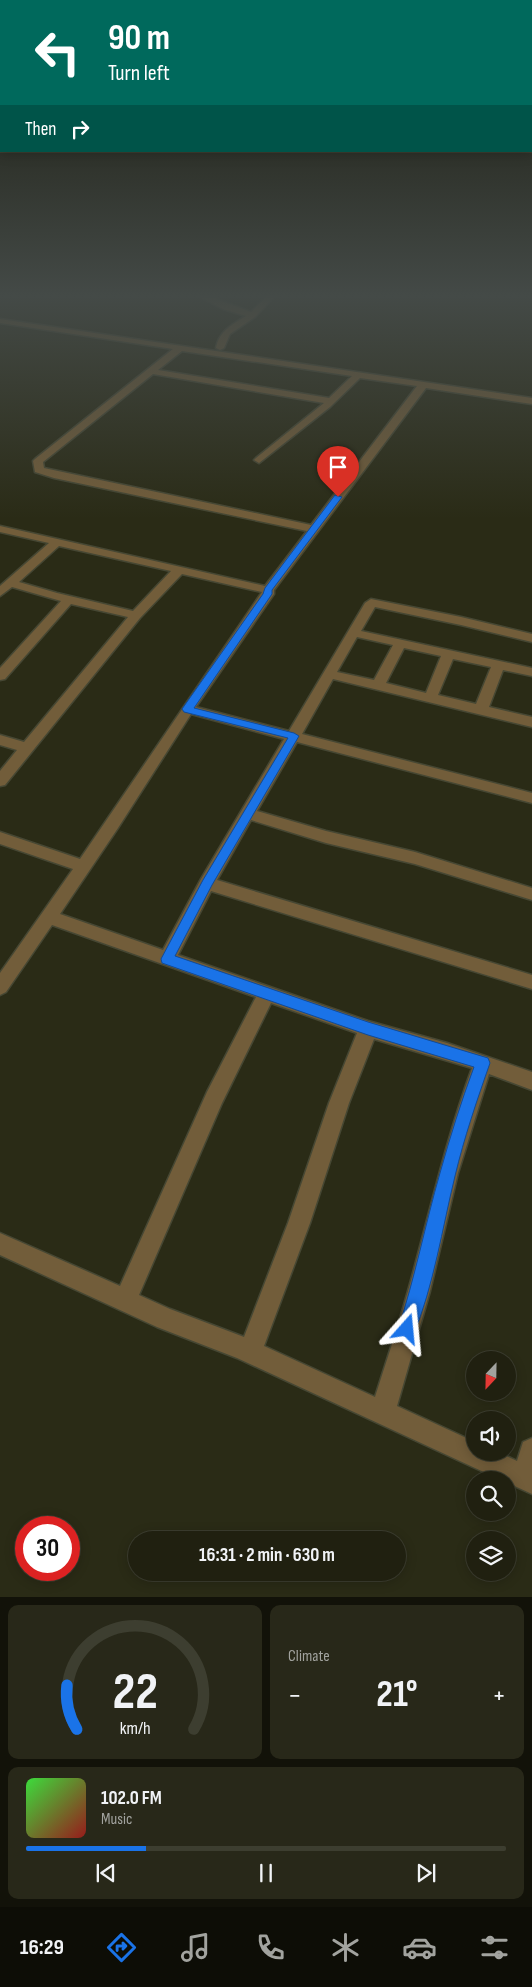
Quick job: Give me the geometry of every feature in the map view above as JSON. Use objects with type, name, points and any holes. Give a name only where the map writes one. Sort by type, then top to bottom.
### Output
[{"type":"street","points":[[322,370],[532,401]]},
{"type":"street","points":[[366,370],[532,394]]},
{"type":"street","points":[[314,528],[54,475],[40,470],[38,461],[151,371],[331,401]]},
{"type":"street","points":[[259,460],[331,401],[358,375]]},
{"type":"street","points":[[0,987],[138,787],[188,709],[268,594],[268,590],[422,385]]},
{"type":"street","points":[[0,529],[268,590]]},
{"type":"street","points":[[0,592],[57,542]]},
{"type":"street","points":[[0,781],[136,615],[180,569]]},
{"type":"street","points":[[11,583],[136,615]]},
{"type":"street","points":[[0,676],[70,599]]},
{"type":"street","points":[[167,959],[207,883],[371,603],[461,621],[532,638]]},
{"type":"street","points":[[354,633],[532,672]]},
{"type":"street","points":[[378,686],[401,642]]},
{"type":"street","points":[[430,699],[450,654]]},
{"type":"street","points":[[482,710],[498,665]]},
{"type":"street","points":[[330,674],[532,722]]},
{"type":"street","points":[[188,709],[532,798]]},
{"type":"street","points":[[0,740],[27,748]]},
{"type":"street","points":[[248,814],[334,839],[415,858],[532,894]]},
{"type":"street","points":[[0,838],[83,866]]},
{"type":"street","points":[[207,883],[327,922],[463,960],[532,982]]},
{"type":"street","points":[[48,917],[368,1029],[483,1063],[532,1081]]},
{"type":"street","points":[[125,1300],[214,1098],[267,993]]},
{"type":"street","points":[[250,1352],[299,1223],[339,1103],[368,1029]]},
{"type":"street","points":[[383,1412],[419,1291],[466,1111],[483,1063]]},
{"type":"street","points":[[0,1244],[165,1319],[250,1352],[529,1479],[532,1451]]},
{"type":"route","points":[[338,497],[268,590],[268,594],[188,709],[294,736],[207,883],[167,959],[368,1029],[483,1063],[456,1144],[419,1291],[407,1329]]}]
